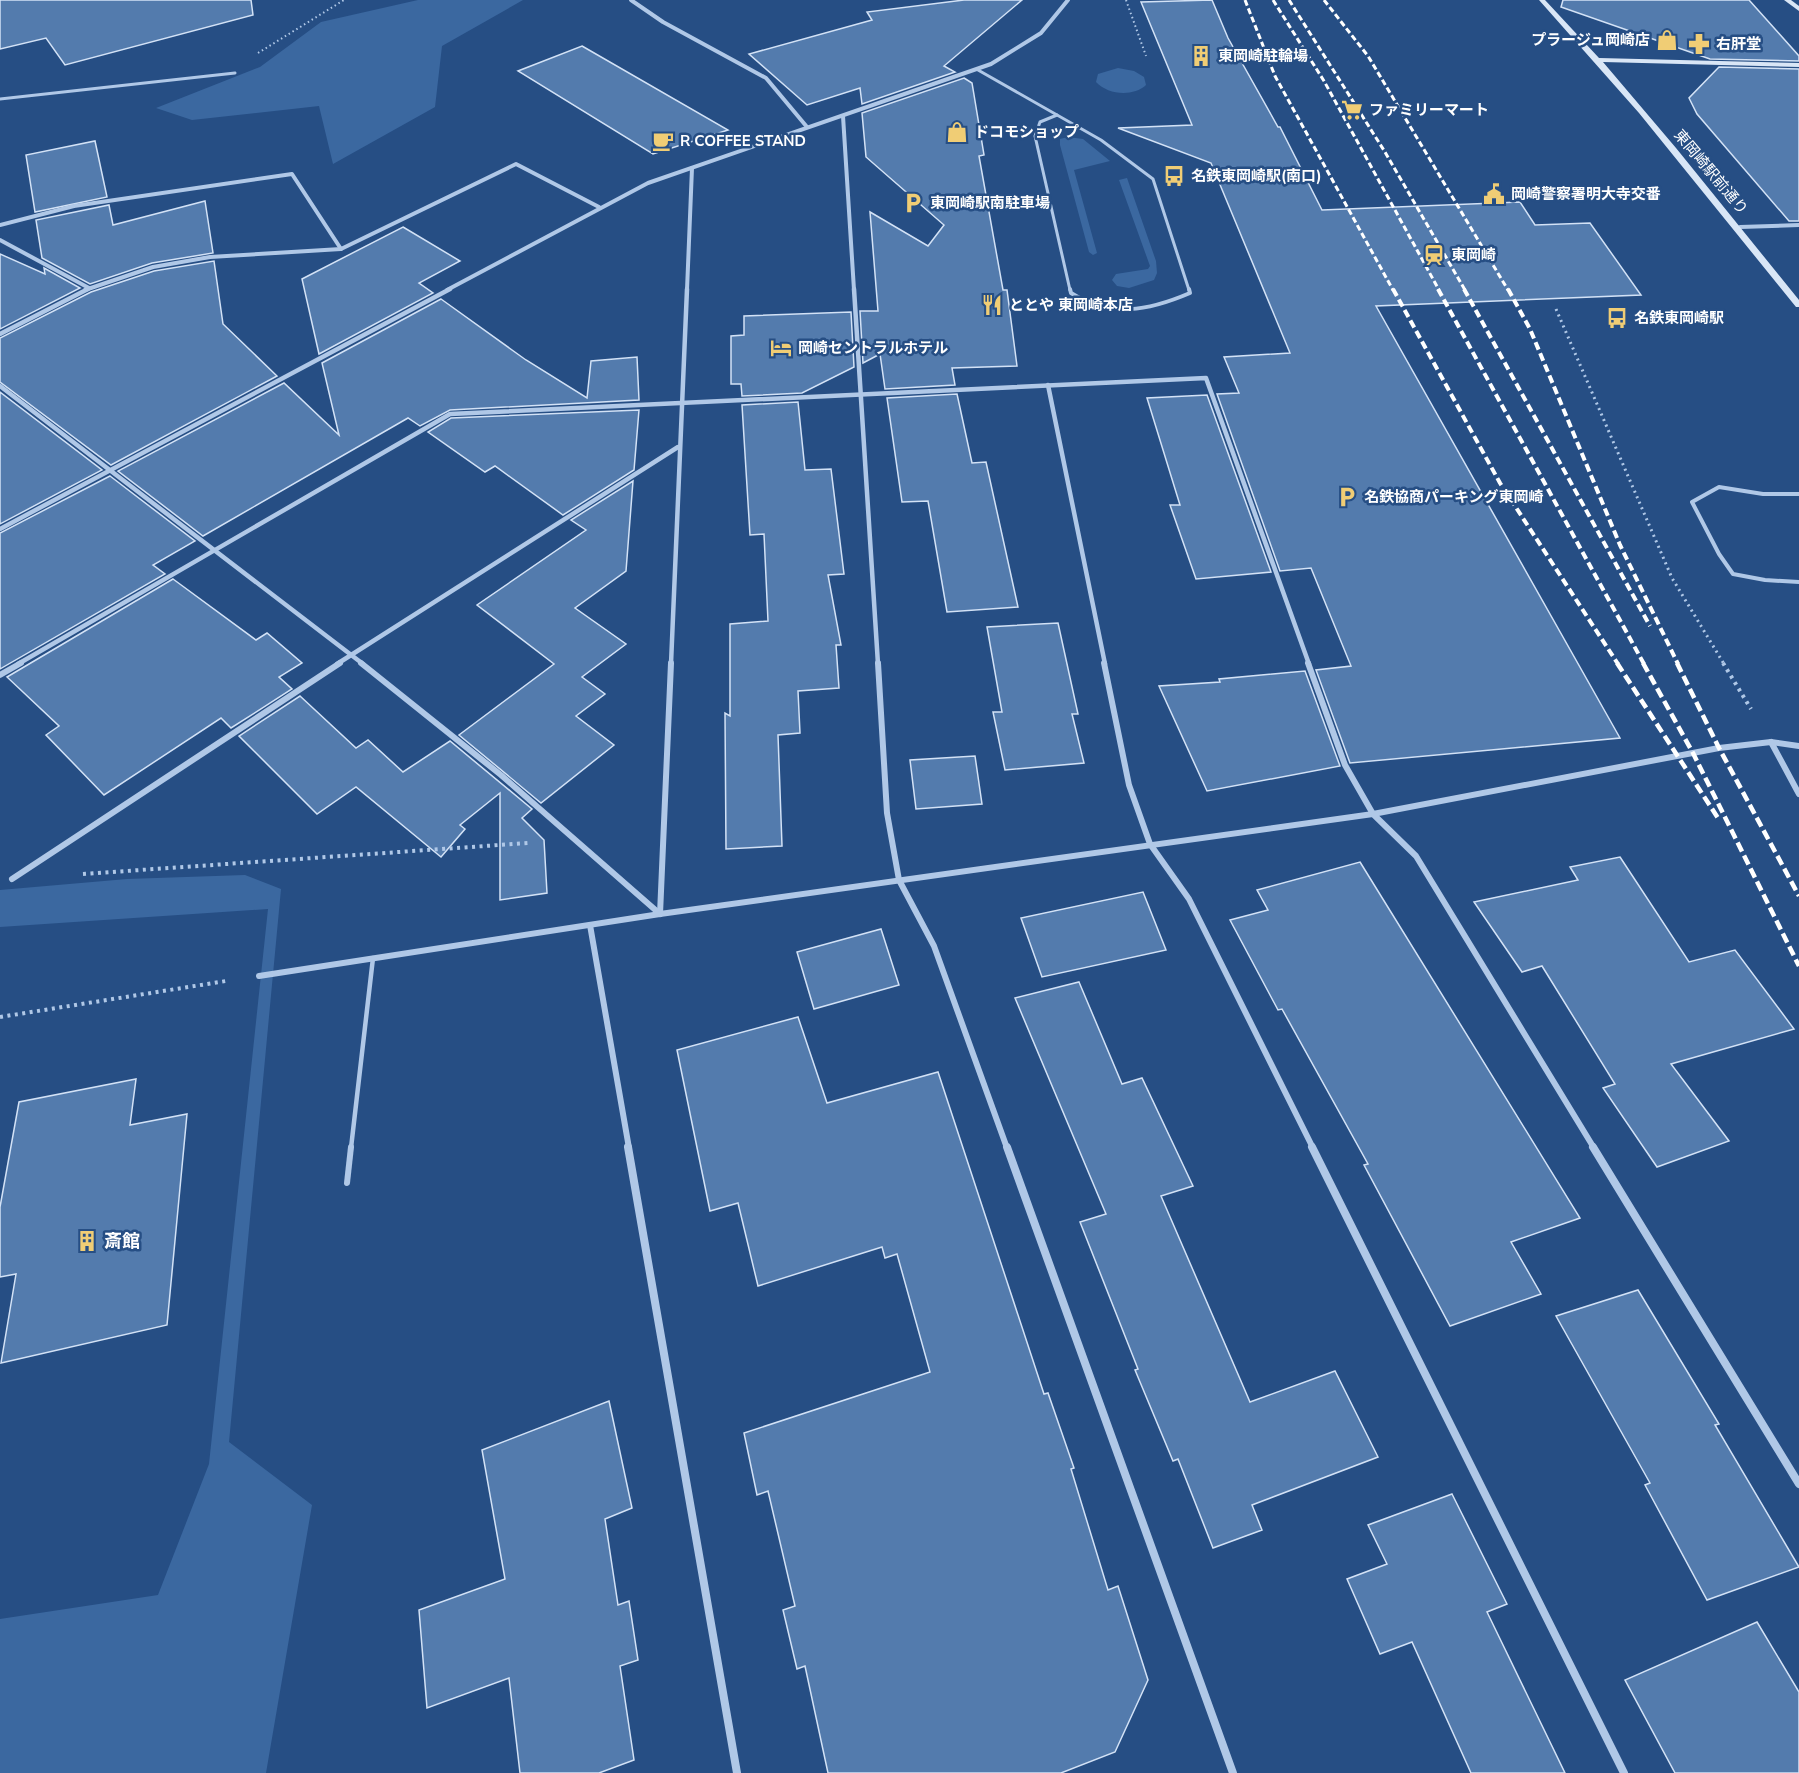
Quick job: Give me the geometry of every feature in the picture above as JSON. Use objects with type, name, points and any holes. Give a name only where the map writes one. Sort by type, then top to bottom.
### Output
[{"type":"street","points":[[631,0],[663,22],[766,78],[807,128]]},
{"type":"street","points":[[0,529],[599,207],[648,183],[1007,58],[1049,25],[1068,0]]},
{"type":"street","name":"東岡崎駅前通り","points":[[1542,0],[1599,60],[1740,227],[1799,305]]},
{"type":"street","points":[[1787,0],[1799,9]]},
{"type":"street","points":[[1599,60],[1799,65]]},
{"type":"street","points":[[843,117],[887,813],[899,880],[934,946],[1233,1773]]},
{"type":"street","points":[[0,334],[89,288],[153,267],[210,257],[341,249],[516,164],[599,207]]},
{"type":"street","points":[[660,914],[678,447],[692,168]]},
{"type":"street","points":[[0,225],[74,206],[292,174],[341,249]]},
{"type":"street","points":[[1740,227],[1799,225]]},
{"type":"street","points":[[0,240],[89,288]]},
{"type":"street","points":[[0,675],[450,414],[1206,378],[1345,765],[1373,814],[1416,856],[1799,1484]]},
{"type":"street","points":[[1048,385],[1130,785],[1150,844],[1189,899],[1624,1773]]},
{"type":"street","points":[[0,386],[211,551],[352,654],[588,847],[660,914]]},
{"type":"street","points":[[12,879],[352,654],[678,447]]},
{"type":"street","points":[[1771,742],[1799,794]]},
{"type":"street","points":[[259,976],[660,914],[1373,814],[1677,754],[1771,742],[1799,746]]},
{"type":"street","points":[[590,925],[737,1773]]},
{"type":"lane","points":[[978,70],[1101,140],[1153,179],[1190,293],[1169,303],[1134,309],[1098,308],[1071,293],[1035,136],[1040,122],[1057,115]]},
{"type":"lane","points":[[0,99],[235,73]]},
{"type":"lane","points":[[1799,494],[1762,494],[1719,487],[1692,502],[1719,554],[1733,574],[1766,580],[1799,582]]},
{"type":"lane","points":[[347,1183],[373,958]]},
{"type":"path","points":[[249,58],[344,0]]},
{"type":"path","points":[[1126,0],[1146,56]]},
{"type":"path","points":[[1556,309],[1672,578],[1771,742]]},
{"type":"path","points":[[72,874],[559,841],[588,847]]},
{"type":"path","points":[[0,1017],[259,976]]},
{"type":"shaded area","points":[[418,0],[523,0],[442,46],[435,107],[333,164],[319,106],[192,120],[156,108],[260,67],[321,22]]},
{"type":"shaded area","points":[[1118,68],[1134,71],[1144,77],[1146,85],[1141,89],[1121,93],[1107,90],[1096,82],[1098,74]]},
{"type":"shaded area","points":[[1068,137],[1083,139],[1110,161],[1074,170],[1097,253],[1093,255],[1089,252],[1060,145],[1060,139]]},
{"type":"shaded area","points":[[1127,178],[1156,261],[1157,273],[1154,280],[1129,288],[1117,286],[1112,280],[1116,274],[1148,269],[1150,266],[1119,180]]},
{"type":"shaded area","points":[[245,875],[281,889],[229,1442],[312,1505],[266,1773],[0,1773],[0,1619],[158,1595],[209,1464],[268,909],[0,927],[0,890],[127,879]]},
{"type":"building","points":[[0,0],[251,0],[253,15],[65,65],[46,38],[0,49]]},
{"type":"building","points":[[964,0],[1022,0],[944,66],[955,72],[862,104],[860,88],[807,105],[749,54],[872,20],[867,12]]},
{"type":"building","points":[[1212,0],[1228,38],[1280,127],[1322,210],[1520,202],[1535,225],[1590,223],[1641,295],[1376,306],[1620,738],[1350,763],[1316,670],[1351,666],[1311,568],[1280,571],[1217,394],[1239,393],[1224,357],[1290,353],[1211,163],[1118,128],[1192,125],[1141,2]]},
{"type":"building","points":[[1563,0],[1749,0],[1799,56],[1799,61],[1710,59],[1561,7]]},
{"type":"building","points":[[582,46],[728,130],[653,154],[518,71]]},
{"type":"building","points":[[1719,67],[1799,69],[1799,221],[1789,221],[1697,114],[1689,98]]},
{"type":"building","points":[[964,78],[972,83],[984,155],[979,156],[1003,290],[1007,290],[1017,366],[952,368],[955,385],[885,389],[880,354],[863,363],[860,311],[878,311],[870,212],[928,246],[944,225],[866,157],[862,113]]},
{"type":"building","points":[[95,141],[107,197],[35,212],[26,155]]},
{"type":"building","points":[[205,201],[213,253],[152,263],[90,284],[42,258],[36,220],[109,205],[113,225]]},
{"type":"building","points":[[403,227],[460,261],[419,283],[433,293],[319,354],[302,279]]},
{"type":"building","points":[[0,254],[45,274],[44,268],[80,288],[0,329]]},
{"type":"building","points":[[214,261],[223,324],[277,376],[111,465],[0,382],[0,338],[91,292],[154,271]]},
{"type":"building","points":[[441,299],[526,360],[587,398],[591,361],[637,357],[639,400],[450,410],[420,426],[408,418],[203,536],[118,471],[284,383],[339,435],[322,363]]},
{"type":"building","points":[[851,312],[854,367],[802,393],[742,396],[741,384],[731,384],[731,336],[744,335],[744,316]]},
{"type":"building","points":[[0,392],[102,470],[0,524]]},
{"type":"building","points":[[957,394],[972,463],[986,462],[1018,607],[947,612],[928,501],[902,502],[887,398]]},
{"type":"building","points":[[1207,395],[1271,572],[1196,579],[1170,505],[1180,505],[1147,398]]},
{"type":"building","points":[[798,402],[805,470],[831,469],[844,574],[828,575],[841,645],[836,645],[839,688],[798,691],[800,733],[778,735],[782,846],[726,849],[725,713],[730,716],[730,624],[768,621],[764,534],[750,535],[742,405]]},
{"type":"building","points":[[639,410],[634,470],[563,515],[495,466],[485,472],[428,432],[451,418]]},
{"type":"building","points":[[110,476],[195,541],[153,565],[165,574],[0,669],[0,533]]},
{"type":"building","points":[[633,481],[626,571],[575,608],[626,644],[582,677],[605,694],[576,716],[614,745],[541,803],[459,735],[554,664],[477,605],[586,530],[571,520]]},
{"type":"building","points":[[173,579],[256,640],[267,633],[302,663],[279,677],[292,689],[231,728],[221,718],[104,795],[46,735],[59,726],[7,677]]},
{"type":"building","points":[[1058,623],[1078,714],[1072,714],[1084,763],[1005,770],[993,712],[1002,712],[987,627]]},
{"type":"building","points":[[1305,671],[1340,766],[1207,791],[1159,686],[1220,682],[1219,679]]},
{"type":"building","points":[[300,696],[356,748],[368,740],[403,772],[450,741],[532,809],[522,818],[544,840],[547,893],[500,900],[500,793],[460,825],[465,829],[441,857],[356,787],[317,814],[239,736]]},
{"type":"building","points":[[975,756],[982,804],[916,809],[910,760]]},
{"type":"building","points":[[1620,857],[1689,962],[1735,950],[1794,1029],[1671,1064],[1729,1141],[1657,1167],[1603,1088],[1615,1084],[1542,966],[1522,972],[1474,902],[1578,880],[1570,867]]},
{"type":"building","points":[[1360,862],[1580,1218],[1511,1242],[1541,1294],[1450,1326],[1364,1165],[1368,1164],[1282,1009],[1278,1010],[1230,920],[1268,910],[1257,890]]},
{"type":"building","points":[[1143,892],[1166,950],[1042,977],[1021,918]]},
{"type":"building","points":[[881,929],[899,985],[814,1009],[797,952]]},
{"type":"building","points":[[1079,982],[1122,1084],[1142,1078],[1193,1186],[1161,1196],[1250,1402],[1335,1371],[1378,1457],[1252,1505],[1262,1530],[1213,1548],[1178,1459],[1173,1461],[1135,1370],[1138,1369],[1080,1222],[1106,1214],[1015,998]]},
{"type":"building","points":[[798,1017],[827,1103],[938,1072],[1044,1394],[1048,1393],[1074,1468],[1071,1469],[1108,1590],[1118,1586],[1148,1680],[1115,1752],[1061,1773],[828,1773],[805,1666],[797,1669],[783,1610],[795,1606],[768,1491],[757,1495],[744,1433],[930,1372],[897,1254],[885,1258],[882,1247],[758,1286],[738,1203],[710,1211],[677,1050]]},
{"type":"building","name":"斎館","points":[[136,1079],[130,1125],[187,1114],[167,1325],[1,1363],[16,1274],[0,1277],[0,1207],[19,1102]]},
{"type":"building","points":[[1638,1290],[1719,1424],[1715,1425],[1799,1567],[1707,1600],[1645,1485],[1650,1483],[1556,1316]]},
{"type":"building","points":[[609,1401],[632,1508],[605,1519],[618,1605],[629,1601],[638,1660],[620,1666],[634,1760],[599,1773],[520,1773],[509,1678],[427,1708],[419,1610],[505,1579],[482,1450]]},
{"type":"building","points":[[1452,1494],[1507,1604],[1487,1612],[1565,1773],[1471,1773],[1412,1642],[1380,1654],[1347,1579],[1387,1564],[1368,1525]]},
{"type":"building","points":[[1757,1622],[1799,1692],[1799,1773],[1675,1773],[1625,1680]]},
{"type":"railway","points":[[1245,0],[1275,76],[1393,290]]},
{"type":"railway","points":[[1273,0],[1324,81],[1439,290]]},
{"type":"railway","points":[[1289,0],[1385,152],[1465,290]]},
{"type":"railway","points":[[1324,0],[1368,56],[1508,290]]},
{"type":"railway","points":[[1393,289],[1500,483],[1618,664]]},
{"type":"railway","points":[[1438,289],[1644,664]]},
{"type":"railway","points":[[1464,289],[1650,626]]},
{"type":"railway","points":[[1508,289],[1530,329],[1620,545],[1678,664]]},
{"type":"railway","points":[[1617,663],[1718,818]]},
{"type":"railway","points":[[1643,663],[1693,753],[1799,966]]},
{"type":"railway","points":[[1677,663],[1719,748],[1799,896]]},
{"type":"place","name":"プラージュ岡崎店","points":[[1667,40]]},
{"type":"place","name":"右肝堂","points":[[1699,44]]},
{"type":"place","name":"東岡崎駐輪場","points":[[1201,56]]},
{"type":"place","name":"ファミリーマート","points":[[1352,110]]},
{"type":"place","name":"ドコモショップ","points":[[957,132]]},
{"type":"place","name":"R COFFEE STAND","points":[[663,141]]},
{"type":"place","name":"名鉄東岡崎駅(南口)","points":[[1174,176]]},
{"type":"place","name":"岡崎警察署明大寺交番","points":[[1494,194]]},
{"type":"place","name":"東岡崎駅南駐車場","points":[[913,203]]},
{"type":"place","name":"東岡崎","points":[[1434,255]]},
{"type":"place","name":"ととや 東岡崎本店","points":[[992,305]]},
{"type":"place","name":"名鉄東岡崎駅","points":[[1617,318]]},
{"type":"place","name":"岡崎セントラルホテル","points":[[781,348]]},
{"type":"place","name":"名鉄協商パーキング東岡崎","points":[[1347,497]]},
{"type":"place","name":"斎館","points":[[87,1241]]}]
